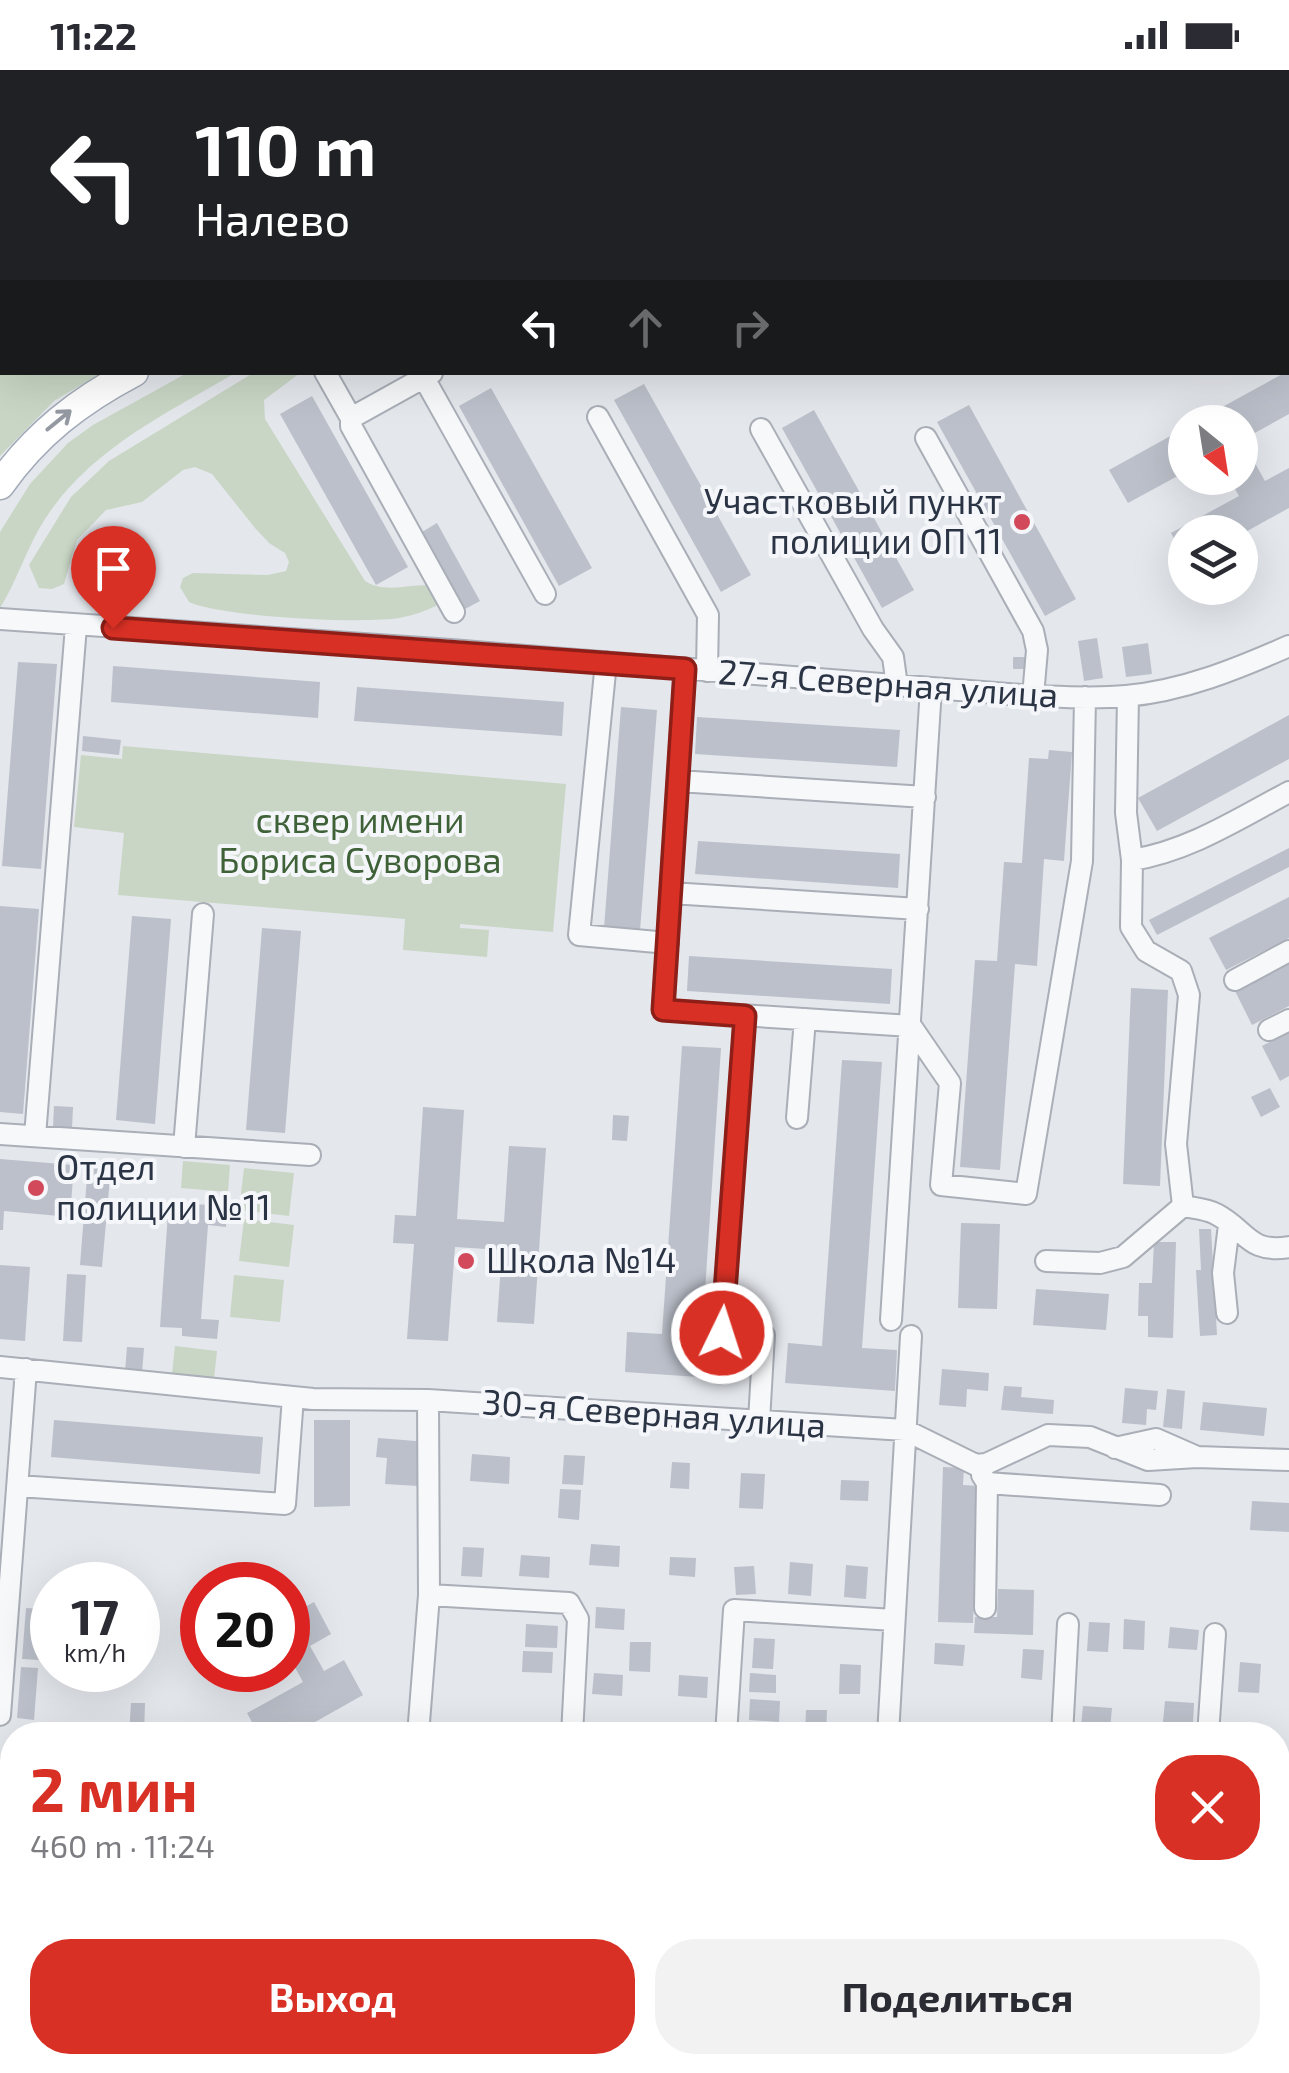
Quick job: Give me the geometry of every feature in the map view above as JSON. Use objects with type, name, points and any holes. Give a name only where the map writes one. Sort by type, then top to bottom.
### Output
[{"type":"main road","points":[[0,485],[21,456],[67,412],[129,375]]},
{"type":"street","points":[[327,375],[454,612]]},
{"type":"street","points":[[351,418],[429,375],[545,594]]},
{"type":"street","points":[[598,418],[708,614],[678,781],[663,1010],[911,1026]]},
{"type":"street","points":[[761,429],[873,629],[893,657],[897,686]]},
{"type":"street","points":[[926,438],[1034,631],[1037,650],[1033,696]]},
{"type":"street","name":"27-я Северная улица","points":[[0,619],[1033,696],[1128,696],[1186,686],[1289,646]]},
{"type":"street","points":[[35,1136],[76,626]]},
{"type":"street","points":[[606,662],[579,935],[668,943]]},
{"type":"street","points":[[891,1320],[932,688]]},
{"type":"street","points":[[1128,696],[1126,813],[1132,860],[1130,926],[1146,951],[1181,971],[1188,995],[1176,1144],[1183,1206]]},
{"type":"street","points":[[911,1026],[950,1083],[941,1185],[1026,1194],[1082,860],[1085,697]]},
{"type":"street","points":[[678,781],[925,797]]},
{"type":"street","points":[[1132,860],[1160,856],[1191,844],[1289,792]]},
{"type":"street","points":[[671,893],[918,909]]},
{"type":"street","points":[[184,1147],[204,914]]},
{"type":"street","points":[[1235,980],[1289,951]]},
{"type":"street","points":[[745,1016],[722,1333],[764,1336],[760,1421]]},
{"type":"street","points":[[798,1118],[805,1019]]},
{"type":"street","points":[[1270,1030],[1289,1020]]},
{"type":"street","points":[[0,1134],[310,1156]]},
{"type":"street","points":[[1183,1206],[1216,1213],[1246,1240],[1268,1251],[1289,1248]]},
{"type":"street","points":[[1046,1260],[1100,1263],[1123,1257],[1183,1206]]},
{"type":"street","points":[[1227,1313],[1223,1273],[1229,1225]]},
{"type":"street","points":[[889,1722],[911,1336]]},
{"type":"street","name":"30-я Северная улица","points":[[0,1367],[293,1397],[428,1400],[904,1430],[982,1474]]},
{"type":"street","points":[[0,1715],[26,1369]]},
{"type":"street","points":[[18,1486],[285,1504],[293,1397]]},
{"type":"street","points":[[419,1722],[428,1594],[428,1400]]},
{"type":"street","points":[[986,1608],[982,1474],[986,1464],[1048,1435],[1090,1437],[1148,1460],[1289,1460]]},
{"type":"street","points":[[982,1474],[1160,1495]]},
{"type":"street","points":[[428,1594],[569,1603],[578,1619],[573,1722]]},
{"type":"street","points":[[727,1722],[734,1610],[894,1620]]},
{"type":"street","points":[[1063,1722],[1068,1624]]},
{"type":"street","points":[[1209,1722],[1215,1634]]},
{"type":"green space","points":[[0,375],[98,375],[54,401],[0,456]]},
{"type":"green space","points":[[183,375],[232,375],[131,435],[84,473],[45,519],[0,608],[0,532],[30,484],[68,443]]},
{"type":"green space","points":[[250,375],[297,375],[264,400],[265,419],[365,581],[392,588],[438,587],[441,598],[436,606],[418,613],[381,620],[260,615],[189,602],[180,587],[183,578],[193,573],[268,575],[286,571],[289,562],[285,553],[255,528],[212,474],[195,467],[183,470],[142,502],[106,510],[77,540],[64,584],[52,589],[39,588],[29,565],[71,497],[109,461]]},
{"type":"green space","name":"сквер имени Бориса Суворова","points":[[123,746],[566,784],[553,932],[460,924],[460,928],[489,930],[487,957],[403,950],[405,919],[118,895],[124,833],[74,827],[81,755],[122,759]]},
{"type":"green space","points":[[183,1161],[230,1165],[228,1192],[181,1188]]},
{"type":"green space","points":[[244,1168],[294,1173],[289,1216],[239,1210]]},
{"type":"green space","points":[[244,1219],[294,1225],[289,1267],[239,1261]]},
{"type":"green space","points":[[234,1275],[284,1280],[280,1322],[230,1317]]},
{"type":"green space","points":[[175,1346],[217,1351],[214,1379],[172,1374]]},
{"type":"building","points":[[1281,375],[1289,375],[1289,414],[1258,431],[1258,405],[1226,405]]},
{"type":"building","points":[[644,384],[751,575],[721,592],[614,400]]},
{"type":"building","points":[[491,388],[592,568],[559,586],[459,406]]},
{"type":"building","points":[[312,396],[408,567],[376,585],[280,414]]},
{"type":"building","points":[[969,405],[1076,599],[1045,616],[937,422]]},
{"type":"building","points":[[814,410],[914,590],[882,608],[782,428]]},
{"type":"building","points":[[1168,437],[1168,481],[1128,503],[1109,470]]},
{"type":"building","points":[[1289,468],[1289,508],[1258,525],[1258,515],[1204,515],[1239,496],[1258,495],[1258,469],[1265,481]]},
{"type":"building","points":[[437,523],[480,601],[465,609],[422,532]]},
{"type":"building","points":[[1097,638],[1103,678],[1084,681],[1078,641]]},
{"type":"building","points":[[1148,643],[1152,674],[1126,677],[1122,647]]},
{"type":"building","points":[[1013,657],[1031,657],[1031,669],[1013,669]]},
{"type":"building","points":[[18,662],[57,664],[41,869],[2,866]]},
{"type":"building","points":[[113,666],[320,682],[318,718],[111,702]]},
{"type":"building","points":[[357,687],[564,702],[562,736],[354,721]]},
{"type":"building","points":[[621,707],[657,710],[640,931],[604,928]]},
{"type":"building","points":[[1289,715],[1289,759],[1157,831],[1138,798]]},
{"type":"building","points":[[697,717],[900,730],[897,767],[695,754]]},
{"type":"building","points":[[83,736],[121,740],[119,755],[82,751]]},
{"type":"building","points":[[1049,750],[1072,752],[1064,861],[1044,859],[1037,966],[1015,964],[1000,1170],[960,1167],[975,960],[997,961],[1004,862],[1022,863],[1029,758],[1048,759]]},
{"type":"building","points":[[698,841],[900,854],[898,888],[695,874]]},
{"type":"building","points":[[1289,848],[1289,867],[1157,935],[1149,920]]},
{"type":"building","points":[[1289,897],[1289,938],[1226,970],[1209,938]]},
{"type":"building","points":[[0,906],[39,909],[23,1114],[0,1112]]},
{"type":"building","points":[[132,916],[171,919],[155,1124],[116,1120]]},
{"type":"building","points":[[262,928],[301,931],[285,1133],[246,1130]]},
{"type":"building","points":[[689,956],[892,969],[890,1004],[687,991]]},
{"type":"building","points":[[1289,963],[1289,1006],[1252,1025],[1235,991]]},
{"type":"building","points":[[1131,988],[1168,990],[1160,1186],[1123,1184]]},
{"type":"building","points":[[1289,1032],[1289,1076],[1280,1081],[1262,1046]]},
{"type":"building","points":[[682,1046],[721,1048],[702,1337],[731,1339],[728,1379],[625,1372],[627,1332],[662,1334]]},
{"type":"building","points":[[842,1060],[882,1062],[862,1348],[897,1350],[895,1391],[785,1383],[788,1343],[822,1346]]},
{"type":"building","points":[[1270,1088],[1280,1107],[1261,1117],[1251,1097]]},
{"type":"building","points":[[54,1106],[73,1107],[72,1128],[53,1127]]},
{"type":"building","name":"Школа №14","points":[[423,1107],[464,1110],[457,1219],[504,1222],[509,1146],[546,1148],[534,1324],[497,1322],[502,1250],[455,1247],[448,1341],[407,1339],[414,1244],[393,1243],[395,1215],[416,1216]]},
{"type":"building","points":[[613,1115],[629,1116],[627,1141],[612,1140]]},
{"type":"building","name":"Отдел полиции №11","points":[[0,1159],[74,1165],[70,1217],[4,1211],[0,1230]]},
{"type":"building","points":[[88,1165],[111,1167],[102,1267],[80,1265]]},
{"type":"building","points":[[192,1204],[227,1206],[226,1227],[208,1225],[201,1319],[219,1320],[217,1339],[182,1336],[182,1328],[160,1327],[168,1213],[191,1215]]},
{"type":"building","points":[[961,1223],[1000,1224],[997,1309],[958,1308]]},
{"type":"building","points":[[1199,1229],[1211,1229],[1217,1335],[1200,1336],[1196,1270],[1201,1270]]},
{"type":"building","points":[[1154,1242],[1176,1242],[1173,1338],[1148,1337],[1148,1316],[1138,1316],[1139,1283],[1152,1283]]},
{"type":"building","points":[[0,1265],[30,1267],[25,1341],[0,1339]]},
{"type":"building","points":[[67,1274],[86,1275],[82,1342],[63,1341]]},
{"type":"building","points":[[1036,1289],[1109,1294],[1106,1330],[1033,1325]]},
{"type":"building","points":[[127,1347],[144,1348],[142,1373],[125,1372]]},
{"type":"building","points":[[942,1369],[989,1373],[988,1391],[967,1389],[966,1407],[939,1405]]},
{"type":"building","points":[[1004,1386],[1022,1387],[1021,1397],[1054,1400],[1053,1414],[1001,1410]]},
{"type":"building","points":[[1125,1388],[1158,1391],[1156,1410],[1147,1409],[1146,1425],[1122,1423]]},
{"type":"building","points":[[1167,1389],[1185,1391],[1182,1429],[1163,1427]]},
{"type":"building","points":[[1203,1402],[1267,1408],[1264,1436],[1200,1430]]},
{"type":"building","points":[[54,1420],[263,1437],[260,1474],[51,1457]]},
{"type":"building","points":[[314,1420],[350,1420],[350,1506],[314,1507]]},
{"type":"building","points":[[378,1438],[428,1442],[420,1460],[418,1486],[385,1484],[387,1458],[376,1457]]},
{"type":"building","points":[[472,1454],[510,1457],[509,1484],[470,1481]]},
{"type":"building","points":[[564,1455],[585,1456],[583,1485],[562,1484]]},
{"type":"building","points":[[672,1462],[690,1463],[689,1489],[670,1488]]},
{"type":"building","points":[[943,1467],[964,1468],[963,1485],[978,1486],[973,1623],[938,1622]]},
{"type":"building","points":[[741,1473],[765,1474],[763,1509],[739,1508]]},
{"type":"building","points":[[841,1480],[869,1481],[868,1501],[840,1500]]},
{"type":"building","points":[[560,1489],[581,1490],[579,1520],[558,1518]]},
{"type":"building","points":[[1252,1501],[1289,1503],[1289,1532],[1250,1530]]},
{"type":"building","points":[[591,1544],[620,1546],[619,1567],[589,1565]]},
{"type":"building","points":[[463,1547],[484,1548],[482,1577],[461,1576]]},
{"type":"building","points":[[521,1555],[550,1557],[549,1578],[519,1576]]},
{"type":"building","points":[[670,1557],[696,1558],[695,1577],[669,1575]]},
{"type":"building","points":[[790,1562],[813,1564],[811,1596],[788,1594]]},
{"type":"building","points":[[846,1565],[868,1567],[866,1599],[844,1597]]},
{"type":"building","points":[[754,1566],[756,1594],[736,1595],[734,1567]]},
{"type":"building","points":[[998,1589],[1034,1590],[1033,1635],[974,1633],[975,1617],[997,1617]]},
{"type":"building","points":[[314,1602],[331,1634],[310,1646],[310,1604]]},
{"type":"building","points":[[596,1607],[625,1609],[624,1630],[595,1628]]},
{"type":"building","points":[[26,1608],[30,1608],[30,1659],[22,1659]]},
{"type":"building","points":[[1124,1619],[1145,1621],[1144,1650],[1123,1649]]},
{"type":"building","points":[[1089,1622],[1110,1623],[1108,1652],[1087,1651]]},
{"type":"building","points":[[526,1624],[558,1626],[557,1648],[525,1647]]},
{"type":"building","points":[[1170,1627],[1199,1630],[1197,1650],[1168,1648]]},
{"type":"building","points":[[754,1638],[775,1639],[773,1669],[752,1668]]},
{"type":"building","points":[[630,1642],[651,1642],[650,1672],[629,1671]]},
{"type":"building","points":[[935,1643],[965,1645],[963,1666],[934,1664]]},
{"type":"building","points":[[310,1646],[324,1671],[344,1660],[363,1695],[315,1722],[252,1722],[247,1713],[285,1692],[310,1692]]},
{"type":"building","points":[[1023,1649],[1044,1650],[1042,1680],[1021,1678]]},
{"type":"building","points":[[523,1651],[553,1652],[552,1673],[522,1672]]},
{"type":"building","points":[[1240,1662],[1261,1664],[1259,1693],[1238,1692]]},
{"type":"building","points":[[840,1664],[861,1665],[860,1694],[839,1694]]},
{"type":"building","points":[[21,1667],[30,1668],[30,1692],[36,1692],[34,1720],[17,1718]]},
{"type":"building","points":[[594,1673],[623,1675],[622,1696],[592,1694]]},
{"type":"building","points":[[750,1673],[776,1675],[776,1693],[749,1692]]},
{"type":"building","points":[[679,1675],[708,1677],[707,1698],[678,1696]]},
{"type":"building","points":[[750,1699],[780,1701],[779,1722],[749,1720]]},
{"type":"building","points":[[1165,1701],[1194,1703],[1193,1722],[1163,1722]]},
{"type":"building","points":[[131,1703],[145,1703],[144,1722],[130,1722]]},
{"type":"building","points":[[1083,1706],[1112,1708],[1111,1722],[1081,1722]]},
{"type":"building","points":[[806,1710],[827,1710],[827,1722],[806,1722]]},
{"type":"place","name":"Участковый пункт полиции ОП 11","points":[[1022,522]]},
{"type":"place","name":"Отдел полиции №11","points":[[36,1188]]},
{"type":"place","name":"Школа №14","points":[[466,1261]]},
{"type":"route","points":[[113,628],[685,669],[663,1010],[745,1016],[722,1333]]}]
